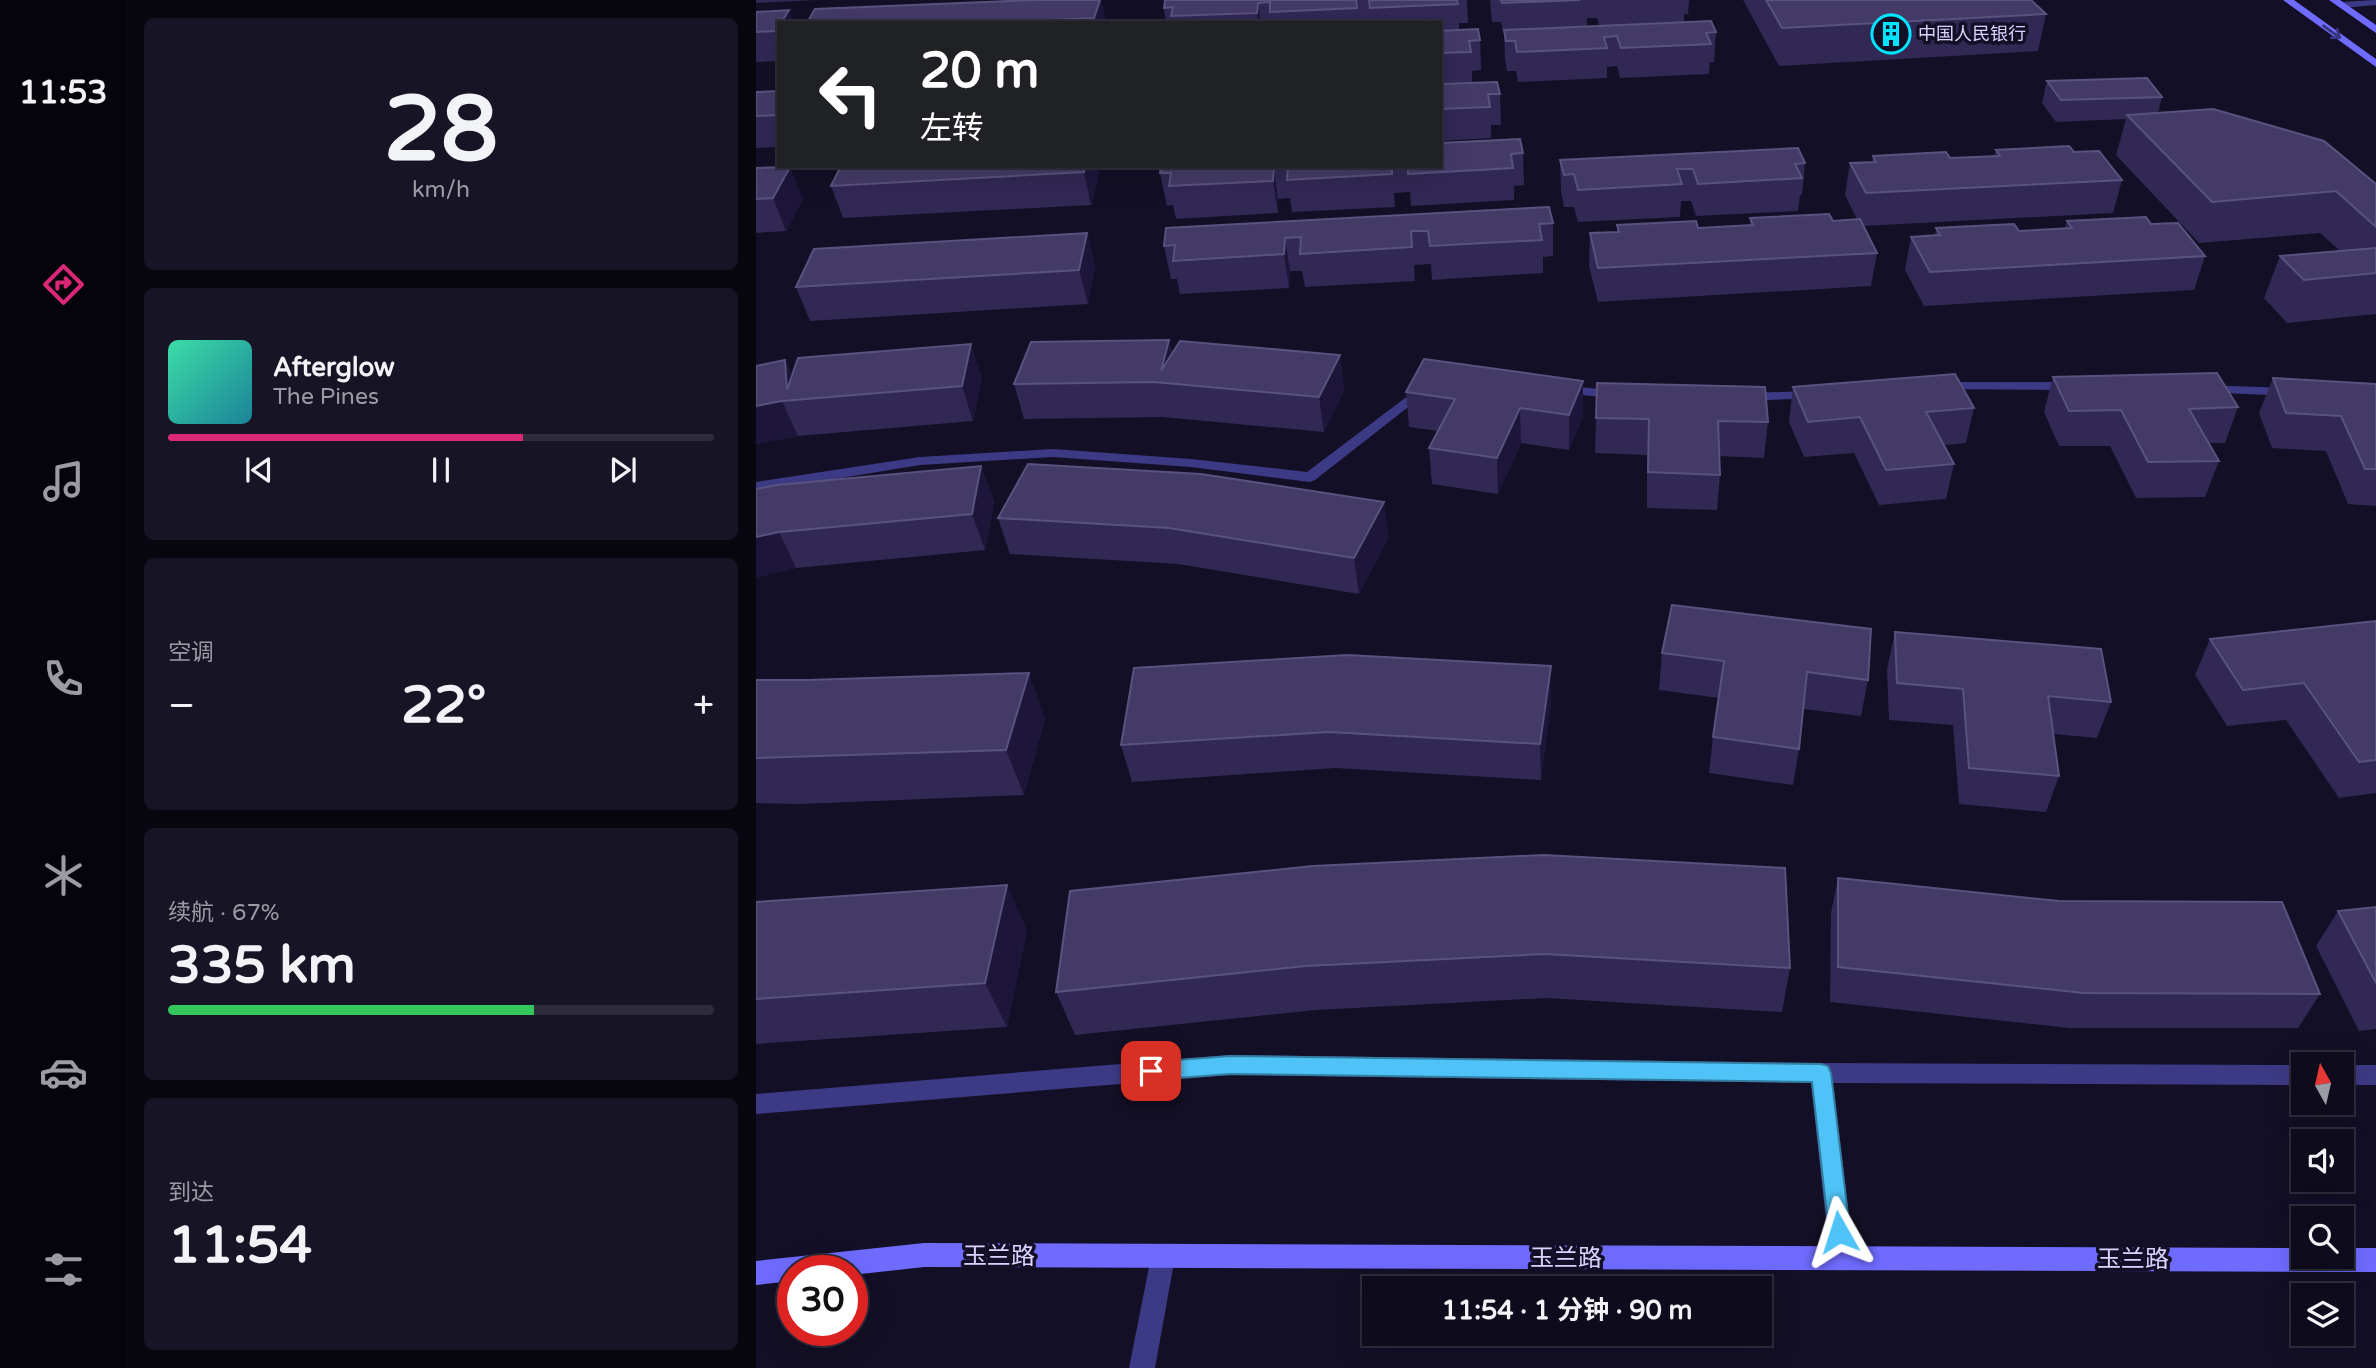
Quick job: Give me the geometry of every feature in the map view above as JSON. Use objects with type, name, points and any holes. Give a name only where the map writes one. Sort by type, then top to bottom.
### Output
[{"type":"street","points":[[2288,1],[2376,64]]},
{"type":"street","points":[[2342,2],[2376,2]]},
{"type":"street","points":[[2342,2],[2373,28]]},
{"type":"street","points":[[756,487],[920,461],[1053,453],[1191,463],[1310,477],[1439,375]]},
{"type":"street","points":[[1918,387],[2085,387]]},
{"type":"street","points":[[1549,388],[1631,397]]},
{"type":"street","points":[[2182,388],[2307,392]]},
{"type":"street","points":[[1727,397],[1836,393]]},
{"type":"street","points":[[756,1104],[1230,1065],[1821,1073],[2291,1075]]},
{"type":"street","points":[[1821,1073],[1842,1258]]},
{"type":"street","points":[[2354,1075],[2376,1075]]},
{"type":"street","name":"玉兰路","points":[[756,1273],[924,1255],[2376,1260]]},
{"type":"street","points":[[1142,1368],[1163,1257]]},
{"type":"building","points":[[1100,0],[1094,18],[1029,21],[808,21],[815,9]]},
{"type":"building","points":[[1165,0],[1356,0],[1357,8],[1270,12],[1270,2],[1258,3],[1257,13],[1171,16],[1173,7],[1164,8]]},
{"type":"building","points":[[1369,0],[1457,0],[1458,4],[1370,8]]},
{"type":"building","points":[[1501,0],[1580,0],[1502,3]]},
{"type":"building","points":[[1766,0],[2031,0],[2046,14],[1782,28]]},
{"type":"building","points":[[789,10],[782,21],[777,21],[776,31],[756,32],[756,12]]},
{"type":"building","points":[[1711,21],[1716,32],[1706,33],[1711,44],[1621,48],[1617,36],[1604,37],[1607,48],[1517,52],[1515,41],[1506,41],[1504,30]]},
{"type":"building","points":[[1478,29],[1480,40],[1469,41],[1471,52],[1442,53],[1442,31]]},
{"type":"building","points":[[2147,78],[2162,97],[2061,100],[2047,81]]},
{"type":"building","points":[[1497,82],[1500,94],[1488,94],[1490,107],[1442,109],[1442,84]]},
{"type":"building","points":[[777,91],[777,115],[756,116],[756,92]]},
{"type":"building","points":[[2213,109],[2324,141],[2376,184],[2376,227],[2336,191],[2212,202],[2127,115]]},
{"type":"building","points":[[1520,139],[1523,153],[1511,154],[1513,168],[1408,174],[1408,168],[1442,168],[1442,143]]},
{"type":"building","points":[[2069,146],[2074,152],[2099,151],[2122,180],[1866,193],[1850,163],[1876,162],[1873,156],[1946,152],[1950,158],[2000,156],[1996,150]]},
{"type":"building","points":[[1798,148],[1805,163],[1795,164],[1802,178],[1698,184],[1693,169],[1677,169],[1682,184],[1578,190],[1574,174],[1564,175],[1560,160]]},
{"type":"building","points":[[756,168],[789,168],[773,198],[756,199]]},
{"type":"building","points":[[840,168],[1085,168],[1084,172],[831,186]]},
{"type":"building","points":[[1161,168],[1274,168],[1273,181],[1169,186],[1171,173],[1160,173]]},
{"type":"building","points":[[1288,168],[1392,168],[1392,174],[1287,180]]},
{"type":"building","points":[[1549,207],[1553,223],[1539,224],[1542,240],[1430,246],[1428,231],[1411,231],[1412,247],[1300,254],[1301,237],[1285,238],[1284,254],[1173,261],[1175,245],[1164,246],[1166,228]]},
{"type":"building","points":[[1829,214],[1833,221],[1860,219],[1877,253],[1598,268],[1590,233],[1619,232],[1617,225],[1696,221],[1698,228],[1753,225],[1750,218]]},
{"type":"building","points":[[2146,217],[2151,224],[2178,223],[2205,256],[1930,272],[1911,237],[1940,235],[1936,228],[2014,224],[2019,231],[2072,228],[2067,221]]},
{"type":"building","points":[[1087,233],[1079,270],[796,287],[814,249]]},
{"type":"building","points":[[2376,248],[2376,273],[2304,280],[2280,256]]},
{"type":"building","points":[[1169,340],[1161,371],[1180,341],[1340,355],[1319,397],[1154,382],[1014,384],[1031,342]]},
{"type":"building","points":[[971,344],[962,386],[782,401],[756,406],[756,366],[785,360],[787,390],[798,358]]},
{"type":"building","points":[[1424,359],[1583,381],[1569,415],[1520,408],[1497,458],[1429,448],[1455,399],[1406,392]]},
{"type":"building","points":[[2217,373],[2238,407],[2189,409],[2219,461],[2148,462],[2121,410],[2069,411],[2053,377]]},
{"type":"building","points":[[1955,374],[1974,408],[1926,412],[1954,464],[1886,470],[1860,417],[1808,422],[1793,387]]},
{"type":"building","points":[[2273,378],[2376,384],[2376,469],[2365,469],[2341,416],[2286,413]]},
{"type":"building","points":[[1597,383],[1765,387],[1768,422],[1718,421],[1720,475],[1648,472],[1649,419],[1596,418]]},
{"type":"building","points":[[1028,464],[1201,474],[1384,502],[1354,558],[1169,528],[998,518]]},
{"type":"building","points":[[981,466],[972,514],[779,532],[756,537],[756,489]]},
{"type":"building","points":[[1672,605],[1871,629],[1868,680],[1807,672],[1799,749],[1713,737],[1724,661],[1662,653]]},
{"type":"building","points":[[2376,621],[2376,760],[2359,762],[2304,683],[2243,690],[2210,639]]},
{"type":"building","points":[[1895,632],[2101,649],[2111,702],[2048,696],[2059,776],[1969,768],[1963,689],[1897,683]]},
{"type":"building","points":[[1347,655],[1551,666],[1540,744],[1329,732],[1121,745],[1134,668]]},
{"type":"building","points":[[1029,673],[1006,750],[756,758],[756,680]]},
{"type":"building","points":[[1544,855],[1785,868],[1790,968],[1545,954],[1306,966],[1056,992],[1070,891],[1313,866]]},
{"type":"building","points":[[1838,878],[2059,901],[2282,902],[2320,994],[2084,993],[1838,967]]},
{"type":"building","points":[[1007,885],[985,983],[756,999],[756,902]]},
{"type":"building","points":[[2376,907],[2376,983],[2338,911]]},
{"type":"place","name":"中国人民银行","points":[[1891,34]]},
{"type":"route","points":[[1151,1071],[1230,1065],[1821,1073],[1839,1232]]}]
